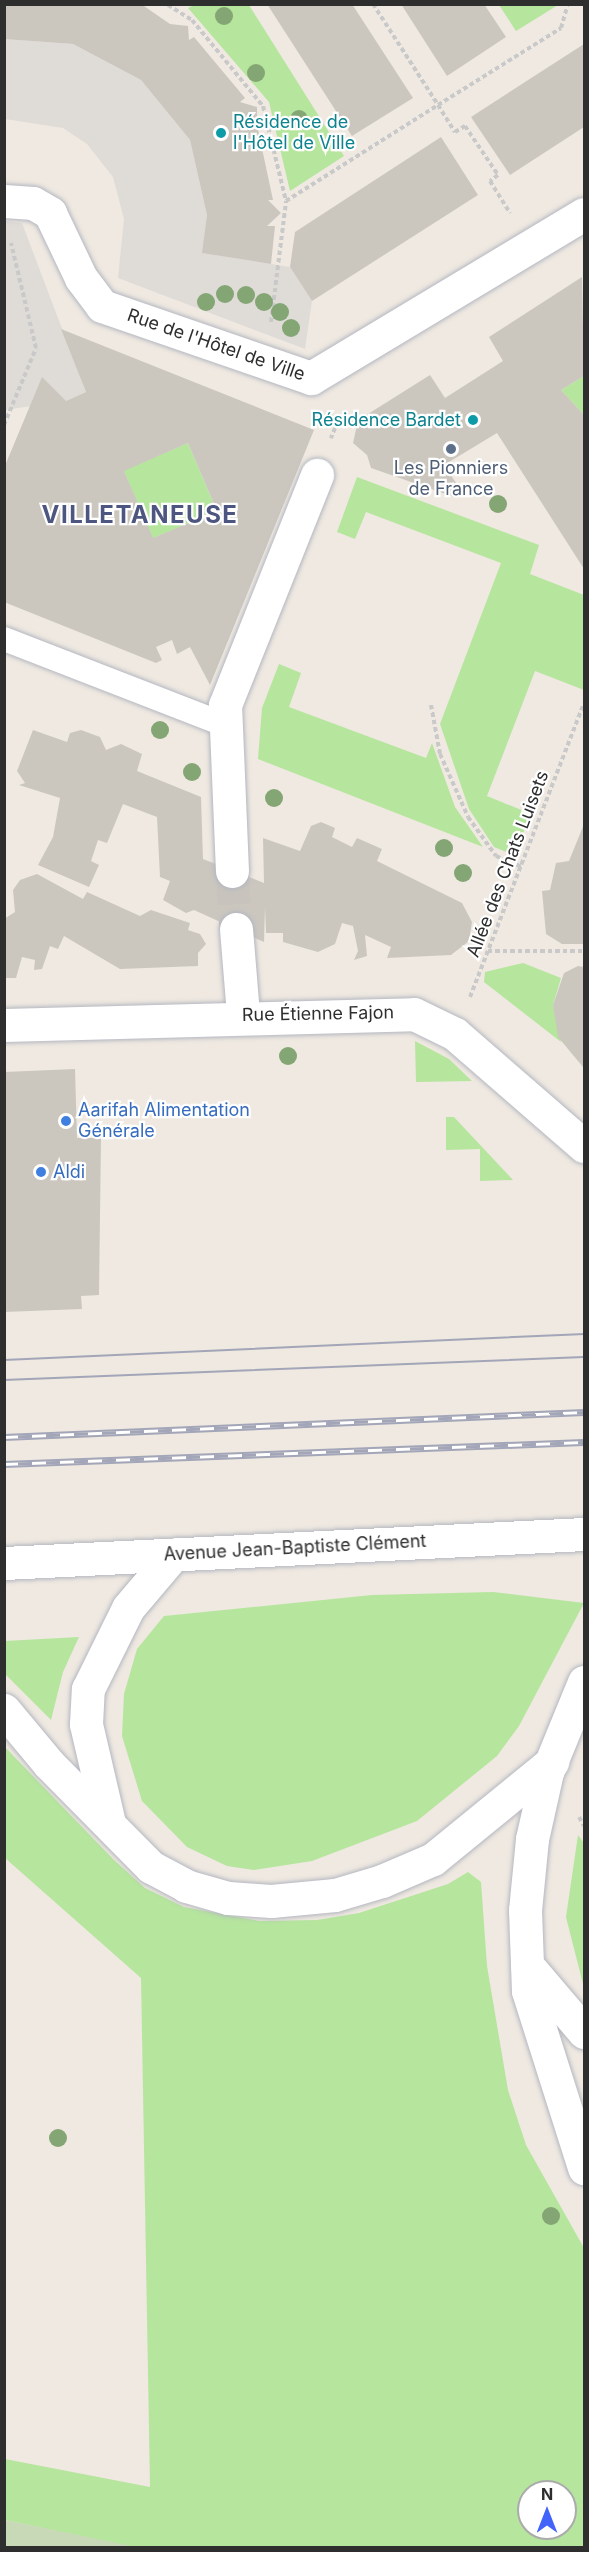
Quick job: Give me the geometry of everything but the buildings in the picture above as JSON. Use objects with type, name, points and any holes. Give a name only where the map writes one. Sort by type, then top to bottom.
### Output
[{"type":"street","name":"Rue de l'Hôtel de Ville","points":[[6,217],[33,203],[50,213],[84,284],[102,306],[266,364],[320,376],[585,214]]},
{"type":"street","points":[[232,870],[223,724],[225,705],[317,475]]},
{"type":"street","points":[[236,929],[243,1015]]},
{"type":"street","name":"Rue Étienne Fajon","points":[[4,1025],[390,1011],[434,1020],[455,1034],[585,1146]]},
{"type":"street","name":"Avenue Jean-Baptiste Clément","points":[[4,1563],[585,1534]]},
{"type":"street","points":[[109,1823],[86,1724],[86,1697],[128,1608],[173,1555]]},
{"type":"street","points":[[585,1682],[552,1762],[532,1839],[525,1962],[540,2039],[585,2168]]},
{"type":"street","points":[[4,1710],[151,1867],[186,1886],[228,1898],[271,1901],[335,1895],[433,1859],[552,1762]]},
{"type":"street","points":[[525,1962],[585,2032]]},
{"type":"lane","points":[[4,639],[223,724]]},
{"type":"path","points":[[373,4],[455,132],[465,126],[498,175],[490,181],[531,248]]},
{"type":"path","points":[[286,201],[561,28],[568,4]]},
{"type":"path","points":[[168,5],[192,20],[263,106],[286,201],[266,364]]},
{"type":"path","points":[[4,425],[36,348],[6,217]]},
{"type":"path","name":"Allée des Chats Luisets","points":[[455,1034],[585,704]]},
{"type":"path","points":[[431,705],[440,754],[468,817],[496,856],[522,867]]},
{"type":"path","points":[[488,951],[585,951]]},
{"type":"green space","points":[[194,5],[249,5],[344,156],[290,191],[269,102],[188,8]]},
{"type":"green space","points":[[499,5],[558,5],[516,31]]},
{"type":"green space","points":[[584,376],[584,415],[561,390]]},
{"type":"green space","points":[[188,443],[217,511],[152,538],[124,470]]},
{"type":"green space","points":[[357,477],[539,545],[530,574],[584,595],[584,690],[535,671],[487,796],[531,814],[514,855],[494,847],[469,809],[440,724],[501,563],[366,512],[355,539],[337,532]]},
{"type":"green space","points":[[279,664],[301,673],[289,707],[426,758],[432,743],[455,807],[483,847],[258,759],[262,708]]},
{"type":"green space","points":[[523,963],[561,978],[553,1005],[561,1042],[484,982],[485,972]]},
{"type":"green space","points":[[415,1041],[449,1059],[472,1081],[416,1082]]},
{"type":"green space","points":[[446,1117],[454,1117],[513,1180],[480,1181],[480,1149],[446,1150]]},
{"type":"green space","points":[[493,1592],[584,1603],[519,1726],[497,1756],[417,1821],[312,1861],[254,1870],[227,1866],[187,1847],[142,1801],[122,1736],[124,1694],[137,1649],[164,1616],[372,1595]]},
{"type":"green space","points":[[79,1637],[63,1672],[51,1720],[5,1674],[5,1641]]},
{"type":"green space","points":[[4,1746],[114,1860],[145,1888],[184,1907],[260,1921],[317,1920],[359,1913],[448,1884],[468,1872],[481,1882],[487,1966],[508,2090],[526,2145],[584,2248],[584,2547],[136,2548],[5,2520],[5,2459],[150,2487],[141,1978],[5,1858]]},
{"type":"green space","points":[[578,1835],[584,1843],[584,1988],[566,1917]]},
{"type":"green space","points":[[5,2520],[136,2547],[5,2547]]},
{"type":"shaded area","points":[[5,39],[73,44],[141,80],[190,140],[207,215],[203,253],[290,267],[312,301],[305,349],[118,278],[124,219],[113,177],[87,144],[63,128],[5,119]]},
{"type":"shaded area","points":[[4,221],[22,223],[86,392],[66,401],[5,410]]},
{"type":"tunnel","points":[[232,871],[236,929]]},
{"type":"tram line","points":[[4,1360],[584,1334]]},
{"type":"tram line","points":[[4,1380],[584,1357]]},
{"type":"railway","points":[[4,1437],[584,1412]]},
{"type":"railway","points":[[4,1464],[584,1442]]},
{"type":"place","name":"Résidence de l'Hôtel de Ville","points":[[221,133]]},
{"type":"place","name":"Résidence Bardet","points":[[473,420]]},
{"type":"place","name":"Les Pionniers de France","points":[[451,449]]},
{"type":"place","name":"Aarifah Alimentation Générale","points":[[66,1121]]},
{"type":"place","name":"Aldi","points":[[41,1172]]},
{"type":"district","name":"VILLETANEUSE","points":[[140,515]]}]
